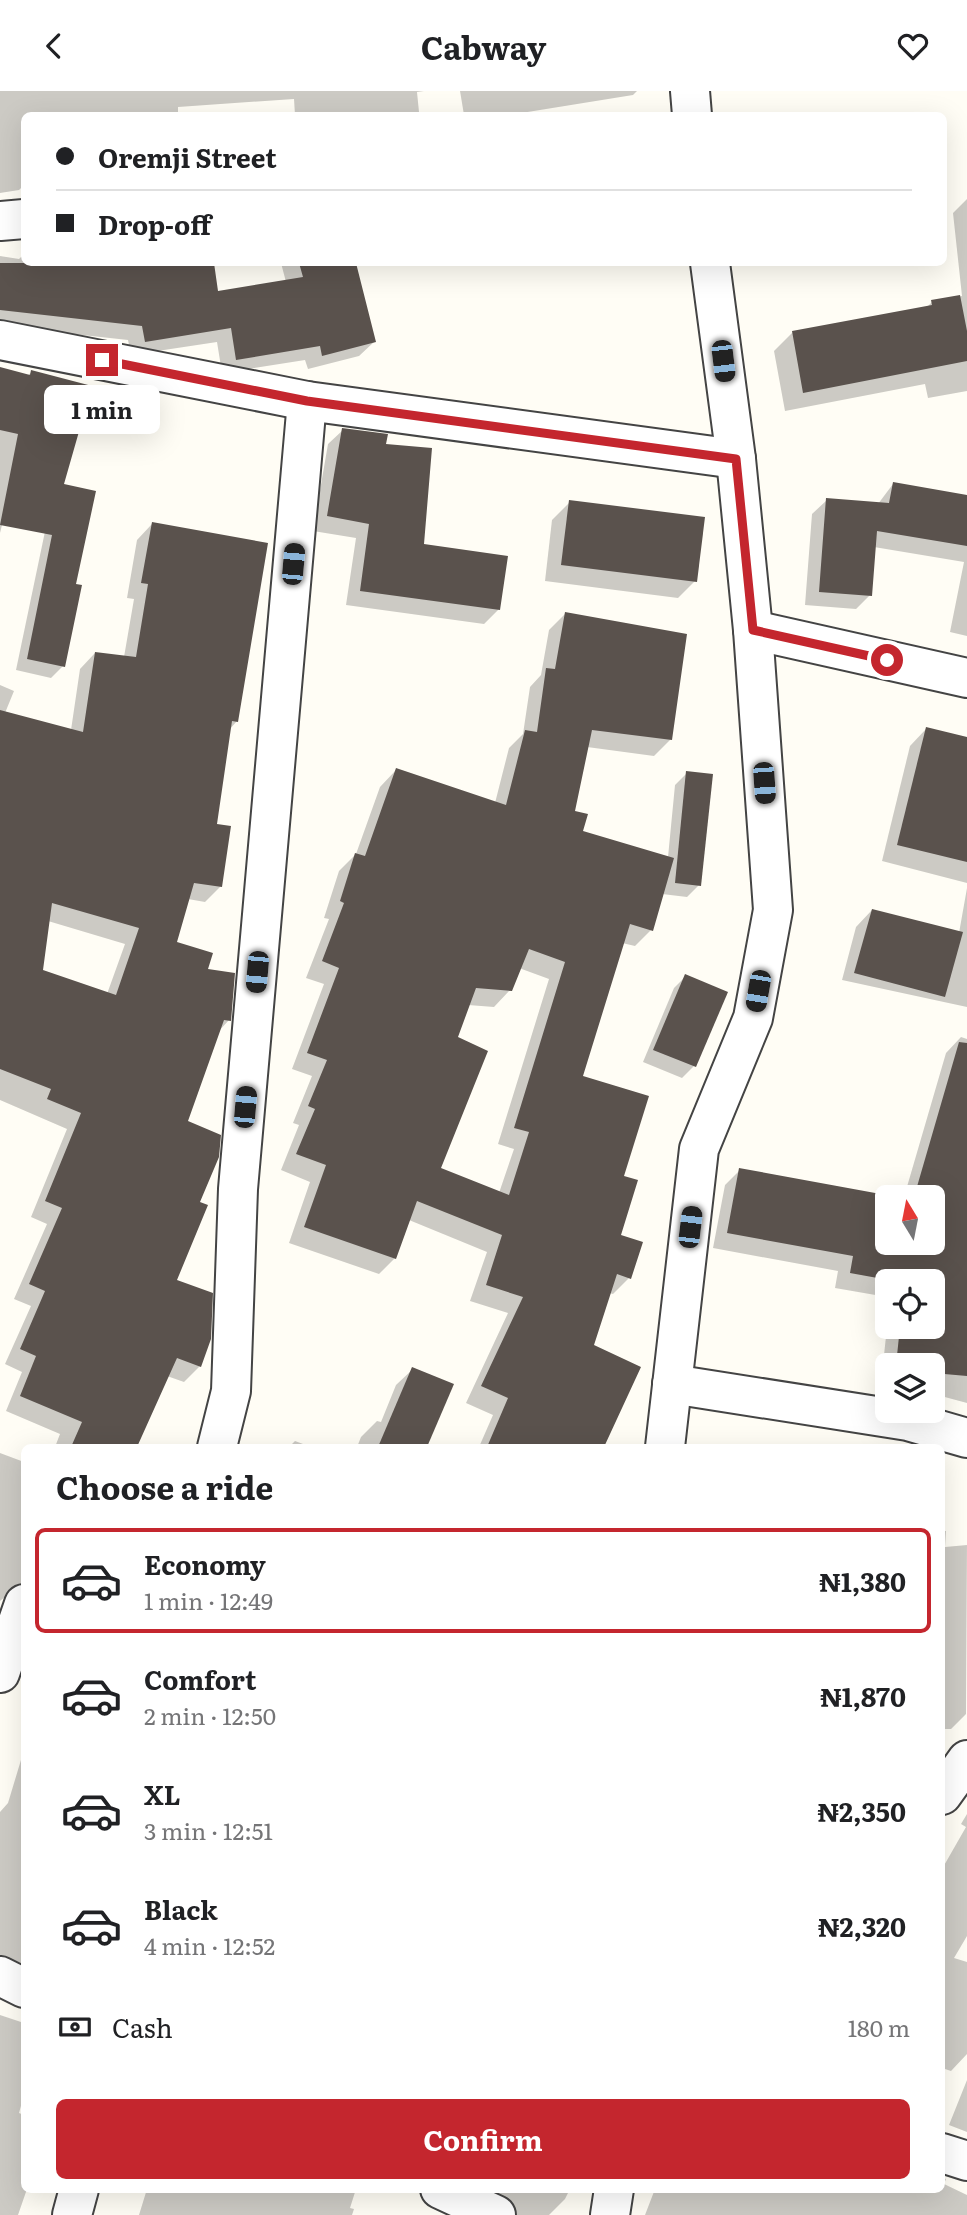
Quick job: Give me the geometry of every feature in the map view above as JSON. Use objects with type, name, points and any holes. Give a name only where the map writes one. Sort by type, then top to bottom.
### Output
[{"type":"street","points":[[690,91],[692,112]]},
{"type":"street","points":[[0,221],[21,219]]},
{"type":"street","points":[[665,1444],[699,1149],[753,1018],[773,910],[753,630],[736,459],[710,266]]},
{"type":"street","points":[[0,340],[307,401],[736,459]]},
{"type":"street","points":[[218,1444],[231,1391],[238,1189],[307,401]]},
{"type":"street","points":[[753,630],[967,678]]},
{"type":"street","points":[[672,1384],[908,1421],[967,1438]]},
{"type":"street","points":[[0,1588],[21,1597]]},
{"type":"street","points":[[0,1673],[21,1613]]},
{"type":"street","points":[[945,1791],[967,1760]]},
{"type":"street","points":[[0,1976],[21,1986]]},
{"type":"street","points":[[945,2154],[967,2161]]},
{"type":"street","points":[[72,2215],[78,2193]]},
{"type":"street","points":[[449,2193],[496,2215]]},
{"type":"street","points":[[610,2215],[613,2193]]},
{"type":"building","points":[[0,263],[21,263],[21,266],[214,266],[218,291],[303,277],[300,266],[357,266],[376,342],[322,356],[320,346],[236,360],[231,328],[145,342],[142,326],[0,310]]},
{"type":"building","points":[[960,295],[967,331],[967,361],[803,393],[792,331],[932,305],[931,300]]},
{"type":"building","points":[[0,367],[30,375],[31,370],[92,386],[64,484],[96,491],[76,584],[82,585],[65,667],[27,659],[52,535],[0,525],[18,434],[0,430]]},
{"type":"building","points":[[342,428],[388,434],[386,444],[432,448],[424,544],[508,556],[500,610],[360,591],[369,524],[327,516]]},
{"type":"building","points":[[893,482],[967,495],[967,546],[877,531],[872,596],[819,592],[826,498],[889,503]]},
{"type":"building","points":[[569,500],[705,517],[697,582],[561,565]]},
{"type":"building","points":[[152,522],[268,543],[238,722],[232,721],[217,824],[231,826],[222,887],[194,883],[177,942],[213,953],[208,969],[235,973],[231,1021],[224,1020],[188,1121],[221,1135],[219,1157],[200,1202],[208,1205],[177,1280],[213,1293],[211,1339],[201,1367],[177,1358],[138,1444],[72,1444],[82,1422],[20,1396],[36,1356],[20,1349],[45,1291],[29,1284],[62,1208],[45,1201],[81,1113],[47,1099],[51,1089],[0,1069],[0,710],[83,732],[95,652],[136,657],[148,584],[141,583]],"holes":[[[52,903],[139,928],[116,995],[43,970]]]},
{"type":"building","points":[[565,612],[687,634],[672,740],[592,730],[575,811],[588,814],[583,831],[674,858],[653,931],[630,924],[583,1076],[649,1096],[624,1176],[638,1180],[621,1235],[643,1242],[631,1279],[617,1274],[594,1345],[641,1367],[605,1444],[488,1444],[508,1398],[481,1386],[523,1297],[486,1285],[502,1235],[417,1201],[396,1259],[304,1227],[326,1165],[296,1154],[315,1109],[308,1106],[327,1060],[307,1053],[339,968],[322,961],[344,903],[340,901],[355,853],[365,856],[396,768],[506,805],[525,730],[537,732],[546,668],[555,669]],"holes":[[[529,949],[565,962],[514,1128],[529,1132],[509,1195],[441,1168],[488,1051],[458,1037],[476,988],[512,991]]]},
{"type":"building","points":[[926,727],[967,737],[967,862],[897,845]]},
{"type":"building","points":[[686,771],[713,774],[701,886],[675,883]]},
{"type":"building","points":[[872,909],[963,932],[945,997],[854,973]]},
{"type":"building","points":[[685,974],[728,992],[696,1067],[653,1050]]},
{"type":"building","points":[[959,1042],[967,1043],[967,1376],[945,1374],[945,1353],[897,1353],[899,1339],[945,1339],[945,1269],[875,1269],[875,1278],[850,1273],[853,1256],[727,1233],[739,1168],[875,1193],[875,1255],[945,1255],[945,1185],[917,1185]]},
{"type":"building","points":[[412,1367],[454,1384],[428,1444],[379,1444]]},
{"type":"route","points":[[102,360],[307,401],[736,459],[753,630],[887,660]]}]
